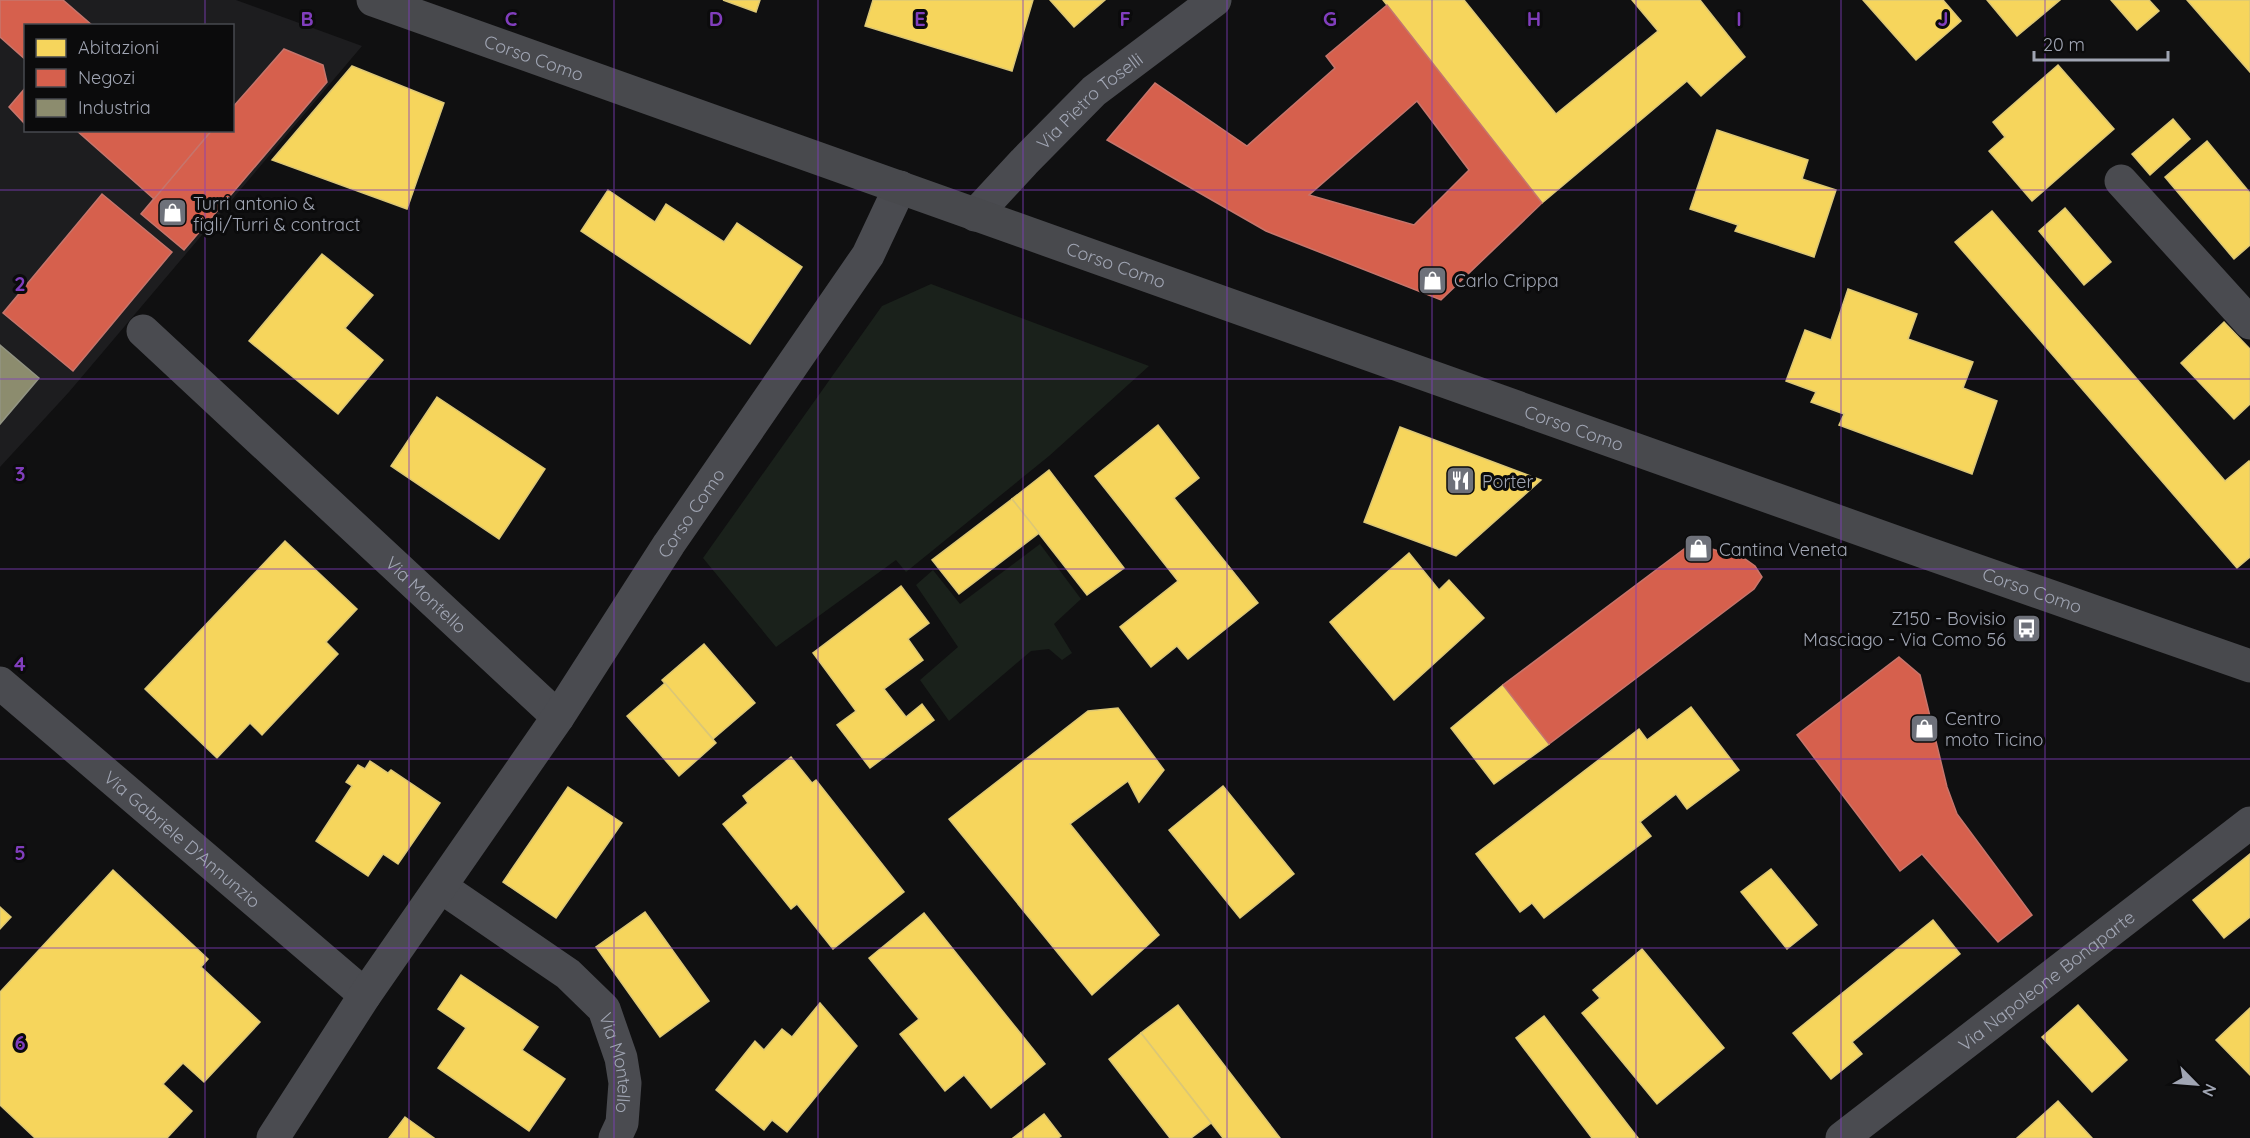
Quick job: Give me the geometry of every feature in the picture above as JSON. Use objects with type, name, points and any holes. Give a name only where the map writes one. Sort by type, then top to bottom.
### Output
[{"type":"main road","name":"Corso Como","points":[[373,0],[2250,666]]},
{"type":"street","name":"Via Pietro Toselli","points":[[975,215],[1094,91],[1215,0]]},
{"type":"street","points":[[2121,181],[2250,323]]},
{"type":"street","name":"Corso Como","points":[[558,717],[669,544],[868,255],[900,187]]},
{"type":"street","name":"Via Montello","points":[[143,331],[558,717]]},
{"type":"street","name":"Via Gabriele D'Annunzio","points":[[0,683],[365,995]]},
{"type":"street","points":[[273,1138],[365,995],[558,717]]},
{"type":"street","name":"Via Napoleone Bonaparte","points":[[1842,1138],[2250,823]]},
{"type":"street","name":"Via Montello","points":[[441,887],[568,974],[604,1009],[621,1058],[626,1083],[622,1123],[615,1138]]},
{"type":"shaded area","points":[[0,0],[236,0],[362,46],[69,392],[0,467]]},
{"type":"shaded area","points":[[931,284],[1149,366],[1049,456],[906,572],[896,560],[776,647],[703,558],[882,306]]},
{"type":"shaded area","points":[[1040,544],[1081,599],[1054,624],[1072,653],[1062,660],[1049,649],[1031,651],[949,721],[920,680],[958,647],[916,585],[933,570],[960,604]]},
{"type":"building: Abitazioni","points":[[723,0],[760,0],[756,12]]},
{"type":"building: Abitazioni","points":[[873,0],[1033,0],[1012,71],[865,26]]},
{"type":"building: Abitazioni","points":[[1050,0],[1105,0],[1074,27]]},
{"type":"building: Abitazioni","points":[[1383,0],[1464,0],[1556,114],[1658,31],[1632,0],[1700,0],[1745,57],[1701,96],[1687,81],[1542,203]]},
{"type":"building: Abitazioni","points":[[1863,0],[1943,0],[1961,21],[1916,60]]},
{"type":"building: Abitazioni","points":[[1987,0],[2060,0],[2017,36]]},
{"type":"building: Abitazioni","points":[[2111,0],[2149,0],[2159,11],[2137,30]]},
{"type":"building: Abitazioni","points":[[2187,0],[2250,0],[2250,72]]},
{"type":"building: Abitazioni","points":[[2058,65],[2114,129],[2032,201],[1989,151],[2005,137],[1993,122]]},
{"type":"building: Abitazioni","points":[[352,66],[444,103],[407,209],[272,160]]},
{"type":"building: Abitazioni","points":[[2173,119],[2190,139],[2150,175],[2132,154]]},
{"type":"building: Abitazioni","points":[[1717,130],[1808,160],[1802,179],[1836,190],[1814,257],[1735,231],[1738,225],[1690,209]]},
{"type":"building: Abitazioni","points":[[2207,141],[2250,193],[2250,245],[2234,259],[2165,177]]},
{"type":"building: Abitazioni","points":[[608,190],[655,222],[666,204],[724,242],[737,223],[802,267],[750,344],[581,231]]},
{"type":"building: Abitazioni","points":[[2065,208],[2111,262],[2084,285],[2039,231]]},
{"type":"building: Abitazioni","points":[[1992,211],[2225,481],[2249,461],[2250,557],[2237,568],[1955,242]]},
{"type":"building: Abitazioni","points":[[322,254],[373,295],[345,328],[383,360],[338,414],[249,341]]},
{"type":"building: Abitazioni","points":[[1848,289],[1917,314],[1908,339],[1973,362],[1963,388],[1997,401],[1972,474],[1839,425],[1844,414],[1811,402],[1816,392],[1786,381],[1805,330],[1831,340]]},
{"type":"building: Abitazioni","points":[[2224,322],[2250,349],[2250,404],[2234,419],[2181,363]]},
{"type":"building: Abitazioni","points":[[437,397],[545,469],[499,539],[391,466]]},
{"type":"building: Abitazioni","points":[[1158,425],[1199,478],[1174,498],[1258,603],[1188,659],[1177,646],[1151,667],[1120,627],[1178,581],[1095,476]]},
{"type":"building: Abitazioni","points":[[1400,427],[1541,480],[1456,556],[1364,522]]},
{"type":"building: Abitazioni","points":[[1049,470],[1124,568],[1087,595],[1012,499]]},
{"type":"building: Abitazioni","points":[[1012,499],[1039,533],[959,594],[932,560]]},
{"type":"building: Abitazioni","points":[[285,541],[357,609],[326,642],[338,654],[262,735],[250,723],[217,758],[145,689]]},
{"type":"building: Abitazioni","points":[[1409,553],[1439,590],[1449,580],[1484,618],[1394,700],[1330,622]]},
{"type":"building: Abitazioni","points":[[901,586],[929,623],[908,639],[923,660],[884,689],[906,717],[922,704],[934,720],[870,768],[837,725],[856,711],[813,653]]},
{"type":"building: Abitazioni","points":[[704,644],[755,703],[713,739],[662,680]]},
{"type":"building: Abitazioni","points":[[665,683],[716,743],[679,776],[627,716]]},
{"type":"building: Abitazioni","points":[[1503,685],[1549,744],[1494,784],[1451,728]]},
{"type":"building: Abitazioni","points":[[1691,707],[1739,770],[1687,809],[1676,794],[1640,822],[1651,836],[1544,918],[1532,903],[1520,912],[1476,854],[1639,729],[1647,740]]},
{"type":"building: Abitazioni","points":[[1118,708],[1164,770],[1139,802],[1128,781],[1070,824],[1159,935],[1092,995],[949,819],[1088,711]]},
{"type":"building: Abitazioni","points":[[791,757],[812,783],[816,780],[904,892],[833,949],[797,904],[791,909],[723,824],[748,803],[743,796]]},
{"type":"building: Abitazioni","points":[[370,761],[388,773],[391,770],[440,803],[398,864],[383,854],[368,876],[316,841],[352,786],[346,782],[358,765],[365,769]]},
{"type":"building: Abitazioni","points":[[1223,786],[1294,874],[1240,918],[1169,830]]},
{"type":"building: Abitazioni","points":[[568,787],[622,823],[556,918],[503,882]]},
{"type":"building: Abitazioni","points":[[2250,854],[2250,917],[2224,938],[2193,900]]},
{"type":"building: Abitazioni","points":[[1771,869],[1817,925],[1787,949],[1741,892]]},
{"type":"building: Abitazioni","points":[[113,870],[208,959],[201,967],[260,1022],[204,1082],[183,1063],[163,1084],[192,1111],[167,1138],[35,1138],[0,1105],[0,992]]},
{"type":"building: Abitazioni","points":[[0,907],[11,917],[0,929]]},
{"type":"building: Abitazioni","points":[[645,912],[709,1001],[660,1037],[596,947]]},
{"type":"building: Abitazioni","points":[[924,913],[1045,1064],[991,1108],[964,1075],[945,1091],[900,1034],[919,1019],[869,958]]},
{"type":"building: Abitazioni","points":[[1933,920],[1960,954],[1852,1042],[1862,1054],[1831,1079],[1793,1033]]},
{"type":"building: Abitazioni","points":[[1642,949],[1724,1048],[1657,1104],[1582,1013],[1600,998],[1593,990]]},
{"type":"building: Abitazioni","points":[[461,975],[538,1027],[522,1050],[565,1079],[529,1131],[438,1068],[466,1028],[438,1009]]},
{"type":"building: Abitazioni","points":[[820,1003],[857,1046],[787,1132],[772,1120],[764,1130],[716,1090],[755,1041],[764,1050],[782,1029],[792,1037]]},
{"type":"building: Abitazioni","points":[[1178,1005],[1280,1138],[1223,1138],[1141,1033]]},
{"type":"building: Abitazioni","points":[[2078,1005],[2127,1060],[2092,1092],[2042,1037]]},
{"type":"building: Abitazioni","points":[[2250,1008],[2250,1075],[2216,1040]]},
{"type":"building: Abitazioni","points":[[1544,1016],[1638,1138],[1592,1138],[1516,1038]]},
{"type":"building: Abitazioni","points":[[1141,1033],[1211,1123],[1191,1138],[1170,1138],[1109,1059]]},
{"type":"building: Abitazioni","points":[[2058,1101],[2092,1138],[2017,1138]]},
{"type":"building: Abitazioni","points":[[1044,1114],[1061,1136],[1058,1138],[1013,1138]]},
{"type":"building: Abitazioni","points":[[405,1117],[434,1138],[389,1138]]},
{"type":"building: Negozi","points":[[0,0],[63,0],[91,24],[24,24],[24,58],[0,37]]},
{"type":"building: Negozi","points":[[1387,5],[1542,203],[1441,300],[1266,231],[1107,140],[1155,83],[1247,146],[1335,68],[1326,56]],"holes":[[[1417,101],[1469,170],[1414,225],[1309,195]]]},
{"type":"building: Negozi","points":[[284,49],[323,65],[327,82],[184,250],[141,214],[210,132],[234,132],[234,106]]},
{"type":"building: Negozi","points":[[24,89],[24,123],[9,107]]},
{"type":"building: Negozi","points":[[78,132],[210,132],[154,199]]},
{"type":"building: Negozi","points":[[102,194],[172,252],[73,371],[3,313]]},
{"type":"building: Negozi","points":[[1692,543],[1745,559],[1755,566],[1762,577],[1754,589],[1549,744],[1503,685]]},
{"type":"building: Negozi","points":[[1899,657],[1920,675],[1947,787],[1957,814],[2032,915],[1998,942],[1922,854],[1900,871],[1797,735]]},
{"type":"building: Industria","points":[[0,345],[39,378],[0,424]]},
{"type":"place","name":"Turri antonio & figli/Turri & contract","points":[[172,213]]},
{"type":"place","name":"Carlo Crippa","points":[[1433,280]]},
{"type":"place","name":"Porter","points":[[1461,481]]},
{"type":"place","name":"Cantina Veneta","points":[[1698,549]]},
{"type":"place","name":"Z150 - Bovisio Masciago - Via Como 56","points":[[2027,628]]},
{"type":"place","name":"Centro moto Ticino","points":[[1924,728]]}]
